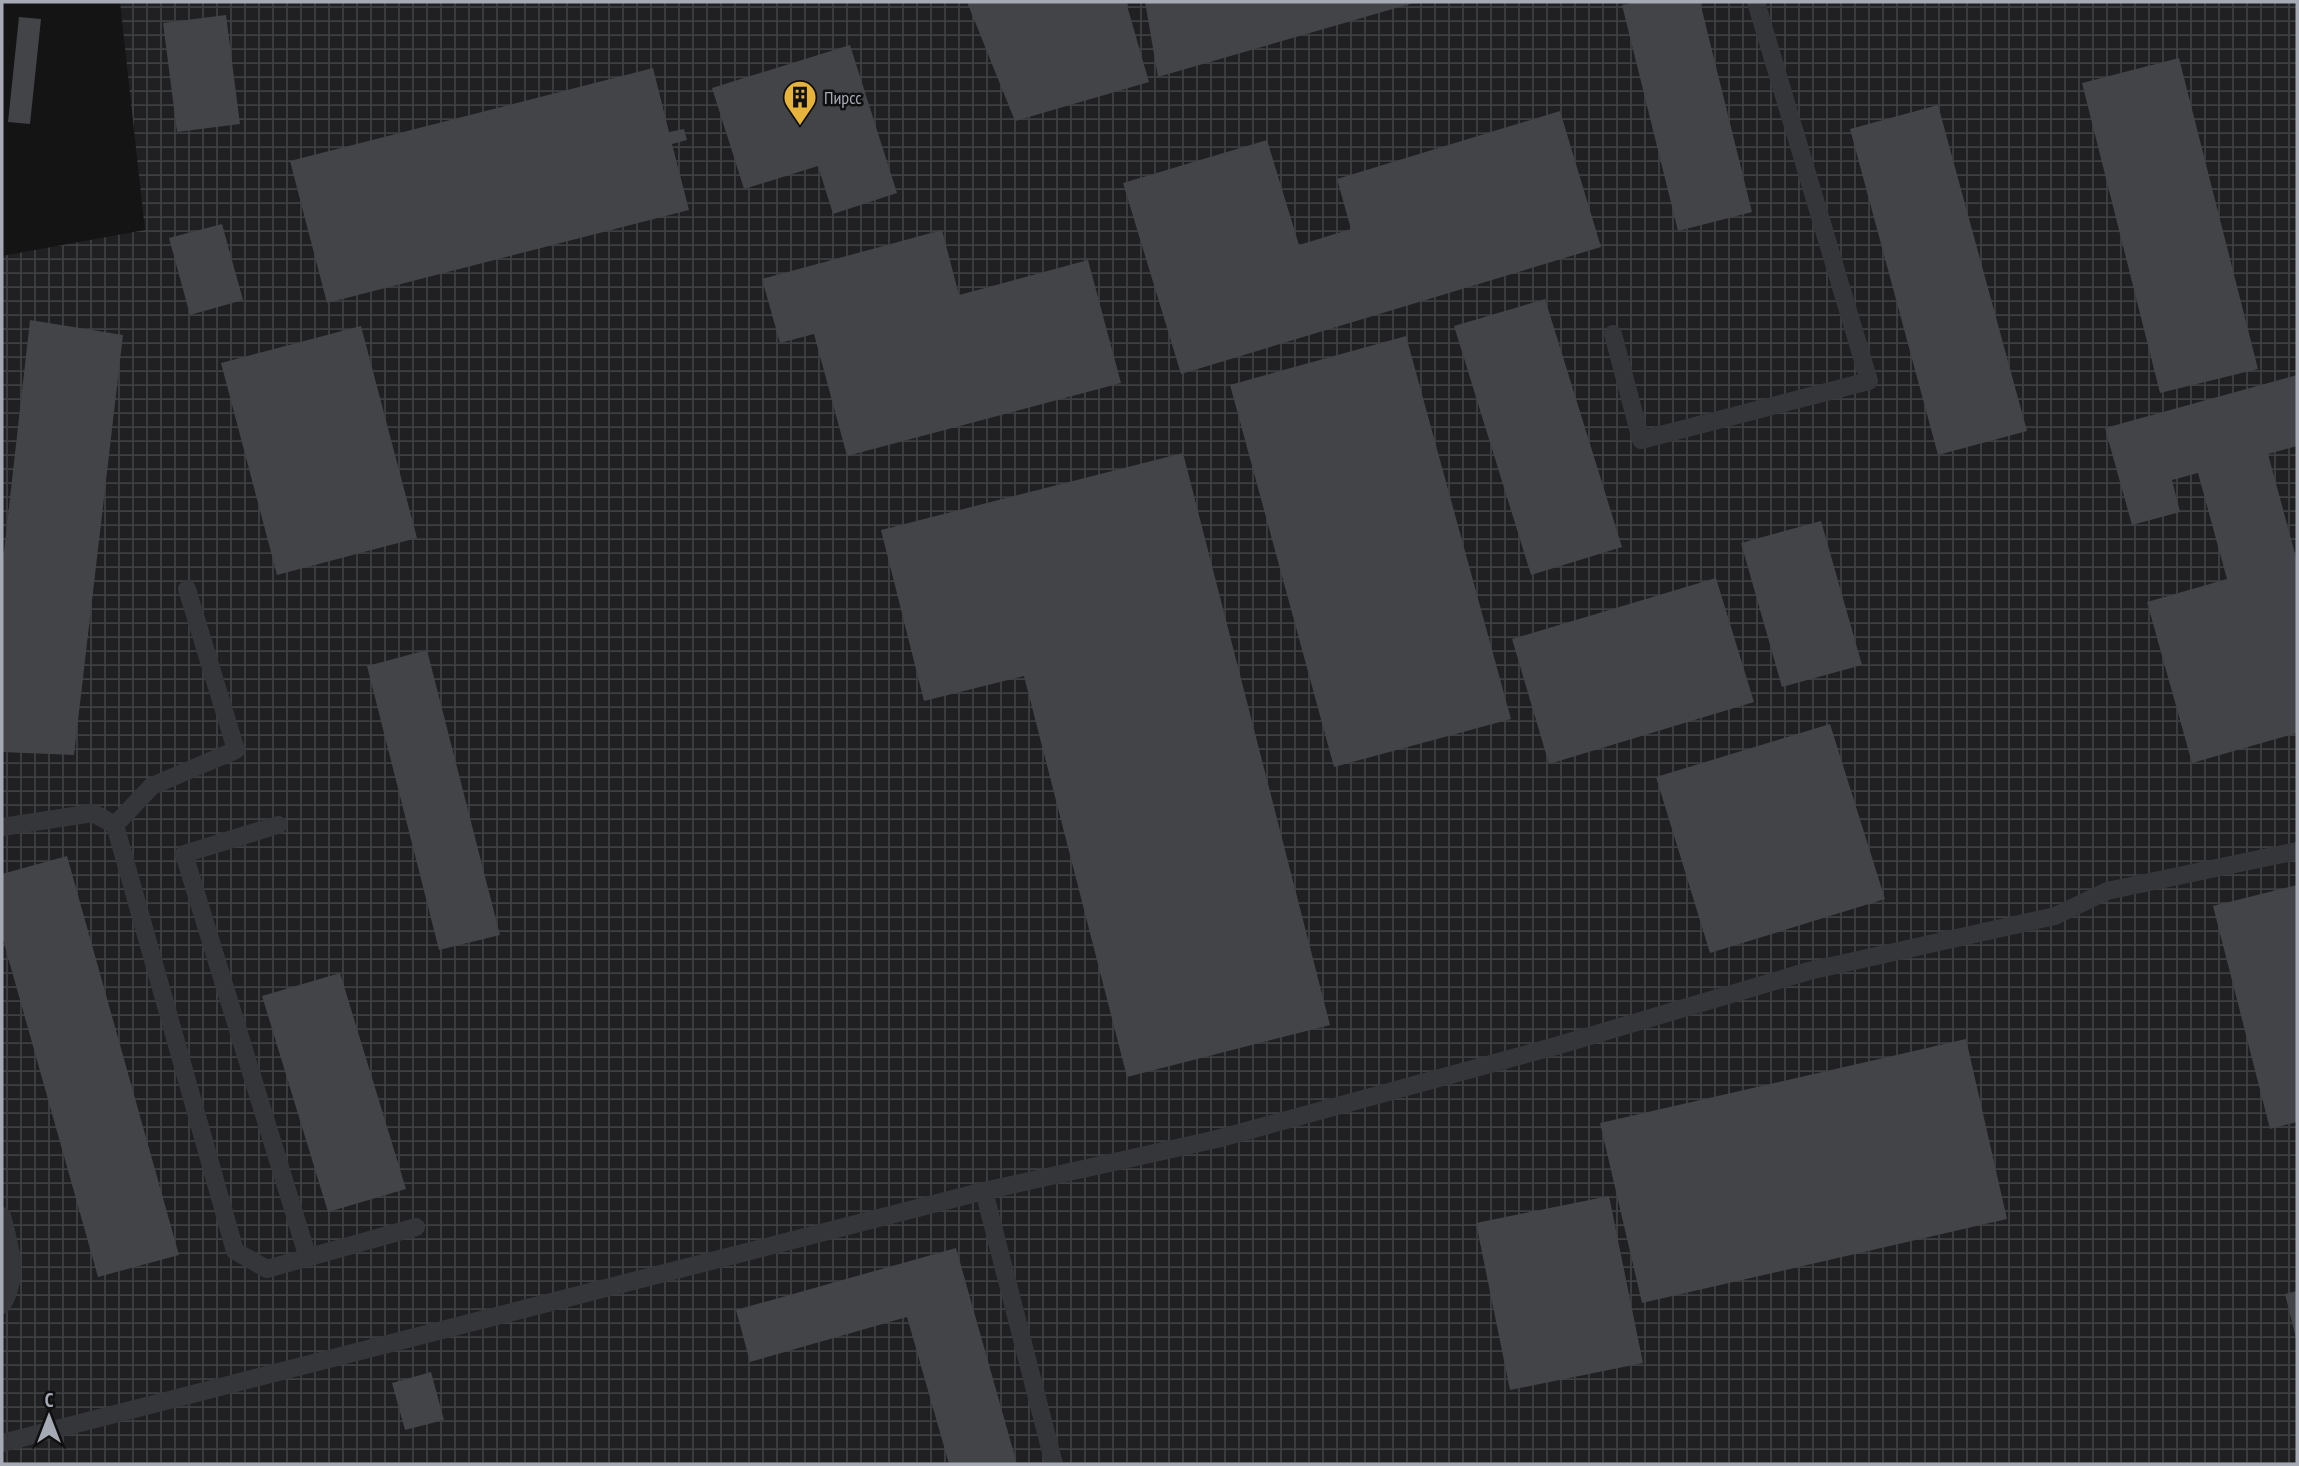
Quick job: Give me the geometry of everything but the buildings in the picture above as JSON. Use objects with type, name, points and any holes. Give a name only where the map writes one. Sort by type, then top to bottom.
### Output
[{"type":"lane","points":[[1613,334],[1641,440],[1868,381],[1756,2]]},
{"type":"lane","points":[[115,825],[152,786],[236,750],[187,589]]},
{"type":"lane","points":[[2,827],[93,813],[115,825],[235,1251],[267,1269],[416,1227]]},
{"type":"lane","points":[[278,825],[184,854],[307,1258]]},
{"type":"lane","points":[[2,1443],[984,1191],[1217,1139],[1556,1046],[1809,971],[2055,916],[2107,891],[2297,851]]},
{"type":"lane","points":[[984,1191],[1054,1464]]},
{"type":"lane","points":[[2,1216],[14,1261],[8,1296],[2,1305]]},
{"type":"shaded area","points":[[120,2],[2297,2],[2297,1464],[2,1464],[2,256],[145,230]]},
{"type":"place","name":"Пирсс","points":[[800,127]]}]
